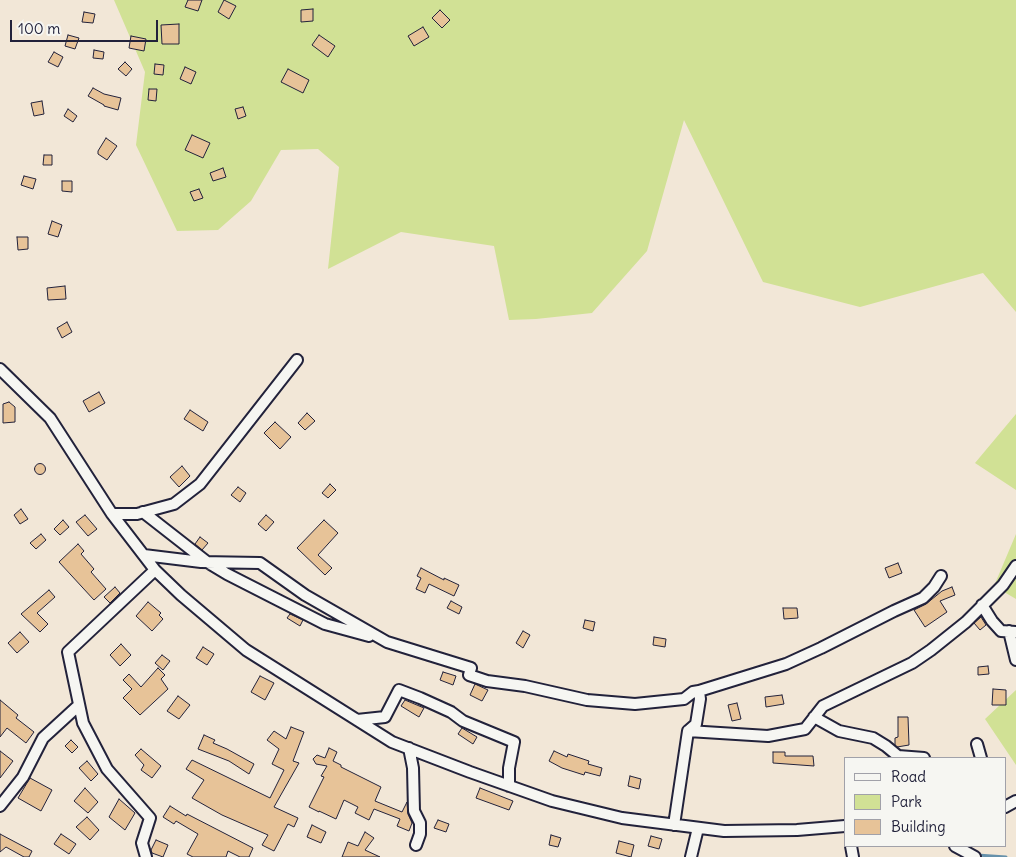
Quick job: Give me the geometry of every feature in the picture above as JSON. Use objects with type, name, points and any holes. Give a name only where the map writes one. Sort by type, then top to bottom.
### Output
[{"type":"street","points":[[112,514],[143,512],[174,504],[200,484],[296,360]]},
{"type":"street","points":[[0,369],[50,418],[112,514],[155,570],[182,596],[246,650],[392,742],[552,801],[622,818],[733,831],[797,830],[844,826]]},
{"type":"street","points":[[143,512],[207,562],[254,589],[326,624],[471,668],[469,675],[487,681],[525,686],[587,700],[635,704],[684,699],[693,692],[699,692],[786,664],[923,598],[934,587],[941,576]]},
{"type":"street","points":[[144,555],[207,562],[260,563],[305,595],[387,642]]},
{"type":"street","points":[[688,731],[768,736],[805,729],[823,706],[912,663],[966,622],[1003,585],[1016,566]]},
{"type":"street","points":[[146,857],[142,843],[150,818],[107,768],[83,723],[68,652],[155,570]]},
{"type":"street","points":[[982,605],[1001,631],[1012,631],[1016,660]]},
{"type":"street","points":[[357,720],[385,717],[399,690],[420,698],[451,712],[463,721],[514,742],[509,768],[509,786]]},
{"type":"street","points":[[674,825],[688,731],[696,724],[700,699],[699,692]]},
{"type":"street","points":[[0,806],[23,777],[44,738],[79,704]]},
{"type":"street","points":[[814,717],[839,731],[873,738],[898,756],[911,757]]},
{"type":"street","points":[[977,744],[981,757]]},
{"type":"street","points":[[409,748],[413,768],[414,811],[420,823],[420,834],[416,845]]},
{"type":"street","points":[[691,857],[698,828]]},
{"type":"street","points":[[957,847],[975,857]]},
{"type":"green space","points":[[114,0],[1016,0],[1016,312],[983,273],[860,307],[763,282],[684,120],[647,251],[592,313],[509,320],[494,246],[401,232],[328,269],[339,167],[318,149],[281,150],[251,201],[218,230],[177,231],[136,145],[145,72]]},
{"type":"green space","points":[[1016,414],[1016,490],[975,463]]},
{"type":"green space","points":[[1016,534],[1016,599],[994,586]]},
{"type":"green space","points":[[1016,690],[1016,765],[985,719]]},
{"type":"building","points":[[188,0],[202,0],[198,11],[185,7]]},
{"type":"building","points":[[224,0],[236,6],[229,19],[218,12]]},
{"type":"building","points":[[313,9],[313,21],[301,22],[301,10]]},
{"type":"building","points":[[440,10],[450,20],[442,28],[432,18]]},
{"type":"building","points":[[84,12],[95,14],[93,23],[82,22]]},
{"type":"building","points":[[179,24],[179,44],[162,44],[161,25]]},
{"type":"building","points":[[423,27],[429,37],[414,46],[408,36]]},
{"type":"building","points":[[68,35],[79,38],[75,49],[65,46]]},
{"type":"building","points":[[319,35],[335,46],[328,57],[312,45]]},
{"type":"building","points":[[131,36],[146,39],[144,51],[129,48]]},
{"type":"building","points":[[94,50],[104,52],[103,59],[93,58]]},
{"type":"building","points":[[54,52],[63,57],[58,67],[48,62]]},
{"type":"building","points":[[125,62],[132,69],[126,76],[118,69]]},
{"type":"building","points":[[155,64],[164,65],[163,75],[154,74]]},
{"type":"building","points":[[185,67],[196,72],[191,84],[180,79]]},
{"type":"building","points":[[288,69],[309,80],[303,93],[281,82]]},
{"type":"building","points":[[93,88],[104,94],[121,98],[118,110],[104,106],[88,96]]},
{"type":"building","points":[[149,89],[157,89],[156,101],[148,100]]},
{"type":"building","points":[[42,101],[44,114],[34,116],[31,103]]},
{"type":"building","points":[[243,107],[246,116],[238,119],[235,109]]},
{"type":"building","points":[[68,109],[77,116],[73,122],[64,116]]},
{"type":"building","points":[[192,135],[210,143],[203,158],[185,150]]},
{"type":"building","points":[[106,138],[117,146],[107,160],[98,154]]},
{"type":"building","points":[[44,155],[52,155],[52,165],[43,165]]},
{"type":"building","points":[[223,168],[226,177],[213,181],[210,173]]},
{"type":"building","points":[[24,176],[36,179],[33,189],[21,185]]},
{"type":"building","points":[[62,181],[72,181],[72,192],[62,191]]},
{"type":"building","points":[[199,189],[203,198],[194,201],[190,192]]},
{"type":"building","points":[[52,221],[62,225],[58,237],[48,234]]},
{"type":"building","points":[[17,237],[28,237],[28,249],[18,250]]},
{"type":"building","points":[[65,286],[66,299],[48,300],[47,288]]},
{"type":"building","points":[[67,322],[72,332],[62,338],[57,328]]},
{"type":"building","points":[[99,392],[105,403],[89,412],[83,401]]},
{"type":"building","points":[[9,402],[15,407],[15,422],[3,423],[3,404]]},
{"type":"building","points":[[190,410],[208,422],[203,431],[184,419]]},
{"type":"building","points":[[307,413],[315,421],[305,430],[298,423]]},
{"type":"building","points":[[275,422],[291,437],[280,449],[264,433]]},
{"type":"building","points":[[38,464],[42,464],[45,469],[44,473],[38,474],[35,471],[35,467]]},
{"type":"building","points":[[182,466],[190,476],[179,487],[170,477]]},
{"type":"building","points":[[330,484],[336,490],[328,498],[322,493]]},
{"type":"building","points":[[238,487],[246,493],[240,502],[231,495]]},
{"type":"building","points":[[21,509],[28,519],[20,524],[14,515]]},
{"type":"building","points":[[85,515],[97,529],[88,536],[76,522]]},
{"type":"building","points":[[266,515],[274,522],[266,531],[258,524]]},
{"type":"building","points":[[63,520],[69,527],[60,535],[54,529]]},
{"type":"building","points":[[324,520],[338,533],[318,555],[332,568],[325,575],[297,548]]},
{"type":"building","points":[[41,534],[46,540],[36,549],[30,543]]},
{"type":"building","points":[[200,537],[208,543],[202,550],[195,544]]},
{"type":"building","points":[[78,544],[84,551],[81,554],[94,569],[91,572],[106,589],[94,600],[59,562]]},
{"type":"building","points":[[898,563],[902,573],[889,578],[885,568]]},
{"type":"building","points":[[421,568],[444,580],[444,578],[459,585],[454,596],[429,584],[425,593],[416,589],[421,578],[417,576]]},
{"type":"building","points":[[115,587],[120,593],[110,603],[104,597]]},
{"type":"building","points":[[952,587],[955,595],[940,601],[947,612],[925,627],[914,610],[926,604],[942,591]]},
{"type":"building","points":[[49,590],[55,597],[37,613],[48,624],[40,632],[21,614]]},
{"type":"building","points":[[451,601],[462,607],[459,614],[447,608]]},
{"type":"building","points":[[148,602],[161,613],[159,615],[163,619],[152,631],[136,616]]},
{"type":"building","points":[[783,608],[797,608],[798,618],[784,619]]},
{"type":"building","points":[[290,614],[303,620],[300,626],[287,618]]},
{"type":"building","points":[[981,617],[986,625],[980,630],[974,623]]},
{"type":"building","points":[[585,620],[595,622],[593,631],[583,628]]},
{"type":"building","points":[[523,631],[530,635],[523,648],[516,643]]},
{"type":"building","points":[[20,632],[29,642],[17,653],[8,643]]},
{"type":"building","points":[[654,637],[666,639],[665,647],[653,645]]},
{"type":"building","points":[[121,644],[131,655],[120,666],[110,655]]},
{"type":"building","points":[[203,647],[214,654],[207,665],[196,658]]},
{"type":"building","points":[[162,655],[170,661],[163,670],[155,663]]},
{"type":"building","points":[[988,666],[989,674],[978,675],[978,667]]},
{"type":"building","points":[[158,668],[165,675],[161,679],[168,689],[140,715],[123,698],[132,689],[123,680],[129,674],[141,687]]},
{"type":"building","points":[[443,672],[456,676],[453,685],[440,680]]},
{"type":"building","points":[[260,676],[274,683],[265,700],[251,692]]},
{"type":"building","points":[[475,684],[488,690],[482,701],[470,695]]},
{"type":"building","points":[[993,689],[1006,690],[1006,705],[992,705]]},
{"type":"building","points":[[782,695],[784,704],[766,707],[765,697]]},
{"type":"building","points":[[178,696],[190,705],[179,719],[167,711]]},
{"type":"building","points":[[0,700],[18,715],[16,718],[34,732],[26,743],[7,728],[0,737]]},
{"type":"building","points":[[405,700],[424,708],[419,717],[401,706]]},
{"type":"building","points":[[737,703],[741,719],[732,721],[728,705]]},
{"type":"building","points":[[898,717],[908,717],[909,745],[897,747],[895,745],[895,738],[898,737]]},
{"type":"building","points":[[291,727],[304,732],[293,761],[299,763],[274,807],[298,818],[294,827],[288,824],[274,851],[262,845],[268,835],[222,815],[192,798],[204,780],[186,769],[192,760],[270,798],[284,770],[272,764],[279,749],[267,740],[274,731],[286,739]]},
{"type":"building","points":[[462,728],[477,737],[473,744],[458,734]]},
{"type":"building","points":[[204,735],[215,740],[213,743],[254,764],[249,774],[229,761],[198,749]]},
{"type":"building","points":[[71,740],[78,747],[72,753],[65,746]]},
{"type":"building","points":[[329,748],[337,752],[333,761],[341,765],[341,767],[381,787],[375,801],[402,812],[407,802],[408,814],[412,823],[409,831],[397,826],[400,819],[374,809],[369,820],[355,813],[358,807],[344,800],[336,819],[309,807],[324,777],[321,776],[327,766],[316,764],[313,759],[317,755],[325,758]]},
{"type":"building","points":[[141,749],[161,766],[152,778],[141,770],[144,765],[135,755]]},
{"type":"building","points":[[0,751],[13,761],[0,778]]},
{"type":"building","points":[[554,751],[567,757],[568,754],[589,761],[588,764],[602,768],[600,776],[585,772],[584,775],[562,768],[549,761]]},
{"type":"building","points":[[773,752],[785,752],[785,756],[813,756],[814,766],[773,763]]},
{"type":"building","points":[[87,761],[98,774],[91,781],[79,768]]},
{"type":"building","points":[[630,776],[641,779],[639,789],[628,786]]},
{"type":"building","points":[[30,778],[52,790],[41,811],[18,798]]},
{"type":"building","points":[[85,788],[98,802],[88,813],[74,801]]},
{"type":"building","points":[[480,788],[513,801],[509,810],[476,798]]},
{"type":"building","points":[[119,799],[135,813],[125,830],[109,817]]},
{"type":"building","points":[[170,806],[186,816],[187,814],[253,848],[249,857],[240,857],[228,851],[226,857],[193,857],[187,854],[198,834],[176,821],[174,824],[163,817]]},
{"type":"building","points":[[87,817],[99,830],[90,840],[76,827]]},
{"type":"building","points":[[438,820],[449,824],[446,832],[434,828]]},
{"type":"building","points":[[312,825],[326,832],[321,843],[307,837]]},
{"type":"building","points":[[365,832],[374,838],[365,850],[380,857],[342,857],[348,842],[358,846]]},
{"type":"building","points":[[0,834],[32,851],[29,857],[24,857],[6,847],[0,852]]},
{"type":"building","points":[[61,834],[76,844],[69,854],[54,844]]},
{"type":"building","points":[[551,835],[561,838],[558,847],[549,845]]},
{"type":"building","points":[[651,836],[662,839],[659,849],[648,846]]},
{"type":"building","points":[[156,840],[168,845],[163,857],[152,853],[151,850]]},
{"type":"building","points":[[619,841],[634,845],[631,857],[616,853]]},
{"type":"waterway","points":[[977,855],[1006,857]]}]
